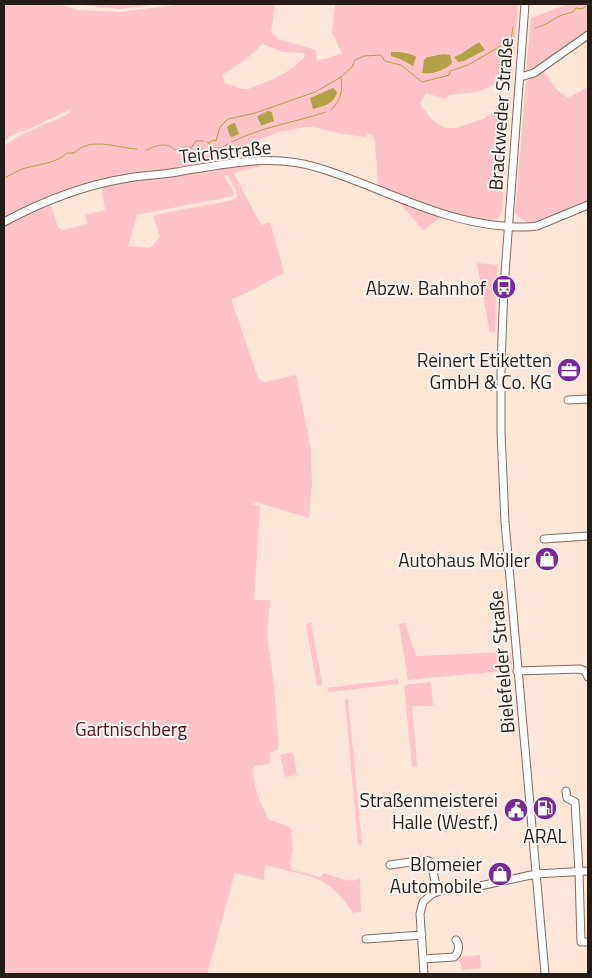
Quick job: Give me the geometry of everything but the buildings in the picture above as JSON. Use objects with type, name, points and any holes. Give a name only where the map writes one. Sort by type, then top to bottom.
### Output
[{"type":"street","name":"Brackweder Straße","points":[[508,227],[525,4]]},
{"type":"street","points":[[520,76],[529,75],[534,72],[588,35]]},
{"type":"street","name":"Teichstraße","points":[[4,222],[36,205],[93,186],[128,178],[174,173],[237,162],[271,160],[288,161],[318,168],[446,215],[491,225],[529,228],[588,205]]},
{"type":"street","name":"Bielefelder Straße","points":[[508,227],[501,338],[501,432],[505,522],[545,974]]},
{"type":"street","points":[[568,400],[588,399]]},
{"type":"street","points":[[544,539],[588,536]]},
{"type":"street","points":[[517,671],[580,669],[585,670],[588,677]]},
{"type":"street","points":[[566,791],[567,798],[575,802],[580,942],[588,942]]},
{"type":"street","points":[[390,865],[424,860],[430,861],[437,891]]},
{"type":"street","points":[[424,974],[421,908],[427,897],[437,891],[475,887],[536,874],[588,871]]},
{"type":"street","points":[[366,939],[422,935]]},
{"type":"street","points":[[423,959],[454,958],[459,951],[456,940]]},
{"type":"green space","name":"Gartnischberg","points":[[4,4],[59,4],[78,10],[119,12],[182,4],[275,4],[271,33],[279,39],[316,50],[317,60],[342,53],[332,32],[335,4],[518,4],[512,79],[508,78],[478,92],[449,95],[446,99],[426,93],[420,104],[432,120],[445,128],[457,128],[485,118],[511,97],[502,211],[498,218],[487,221],[457,216],[378,185],[375,140],[373,136],[367,133],[366,137],[342,134],[314,127],[279,132],[249,143],[242,149],[236,159],[259,164],[260,167],[234,174],[261,225],[270,222],[284,273],[232,299],[232,302],[258,378],[265,382],[296,375],[311,450],[312,484],[309,518],[256,502],[252,505],[260,506],[254,600],[270,600],[267,634],[274,686],[279,749],[270,753],[270,762],[268,764],[254,766],[253,773],[257,793],[268,819],[291,829],[293,850],[290,863],[292,870],[320,877],[324,873],[352,881],[360,878],[361,911],[353,913],[335,891],[315,878],[265,865],[264,880],[235,873],[207,974],[4,974],[4,226],[50,203],[58,227],[63,230],[87,224],[85,215],[105,210],[102,187],[121,183],[61,193],[39,201],[4,219],[4,147],[16,138],[70,113],[71,109],[12,135],[4,142]],"holes":[[[263,44],[283,52],[303,53],[305,56],[293,68],[272,80],[248,89],[225,83],[222,75],[245,60]],[[430,56],[440,56],[445,69],[424,74],[422,69],[424,62]],[[272,112],[272,122],[263,126],[259,125],[257,115]],[[224,175],[227,175],[237,192],[237,197],[233,200],[153,215],[160,237],[150,248],[128,246],[137,215],[233,196],[234,192]]]},
{"type":"green space","points":[[73,4],[161,4],[120,9]]},
{"type":"green space","points":[[568,4],[588,4],[588,33],[535,70],[526,71],[531,18]]},
{"type":"green space","points":[[543,69],[556,89],[568,98],[588,87],[588,201],[538,221],[528,223],[515,213],[526,82]]},
{"type":"green space","points":[[394,199],[441,217],[423,231],[409,213]]},
{"type":"green space","points":[[477,263],[497,265],[495,332],[490,333]]},
{"type":"green space","points":[[311,622],[322,684],[317,686],[306,625]]},
{"type":"green space","points":[[405,623],[416,656],[511,652],[512,670],[408,680],[399,624]]},
{"type":"green space","points":[[398,679],[399,684],[329,692],[327,688]]},
{"type":"green space","points":[[431,682],[433,706],[412,706],[417,766],[412,767],[404,687],[409,684]]},
{"type":"green space","points":[[348,699],[362,844],[358,845],[345,700]]},
{"type":"green space","points":[[293,752],[297,775],[285,777],[280,755]]},
{"type":"green space","points":[[480,955],[481,968],[462,970],[461,963],[456,959],[458,957]]},
{"type":"shaded area","points":[[479,42],[485,50],[464,61],[458,62],[454,57],[461,54]]},
{"type":"shaded area","points":[[391,52],[407,53],[416,57],[413,66],[391,56]]},
{"type":"shaded area","points":[[444,54],[450,55],[452,63],[449,66],[434,73],[422,73],[424,60],[427,57]]},
{"type":"shaded area","points":[[333,88],[337,92],[334,99],[325,105],[313,109],[310,98]]},
{"type":"shaded area","points":[[268,111],[272,112],[274,121],[261,126],[257,116]]},
{"type":"shaded area","points":[[235,123],[239,134],[232,137],[227,127]]},
{"type":"waterway","points":[[535,28],[574,11],[576,8],[582,9],[588,5]]},
{"type":"waterway","points":[[207,142],[216,141],[220,127],[228,119],[255,113],[315,92],[341,77],[352,67],[355,60],[364,56],[381,55],[385,61],[401,65],[422,82],[449,75],[450,71],[468,65],[511,40],[513,27]]},
{"type":"waterway","points":[[331,110],[341,95],[341,77]]},
{"type":"waterway","points":[[232,142],[267,128],[326,112]]},
{"type":"waterway","points":[[146,150],[161,145],[172,147],[175,150],[185,147],[191,148],[196,141],[204,141]]},
{"type":"waterway","points":[[209,143],[212,148],[221,148],[228,144]]},
{"type":"waterway","points":[[4,178],[22,169],[58,159],[67,153],[74,153],[88,145],[104,144],[137,149]]},
{"type":"place","name":"Abzw. Bahnhof","points":[[504,287]]},
{"type":"place","name":"Reinert Etiketten GmbH & Co. KG","points":[[569,370]]},
{"type":"place","name":"Autohaus Möller","points":[[547,559]]},
{"type":"place","name":"ARAL","points":[[545,808]]},
{"type":"place","name":"Straßenmeisterei Halle (Westf.)","points":[[516,810]]},
{"type":"place","name":"Blomeier Automobile","points":[[500,874]]}]
